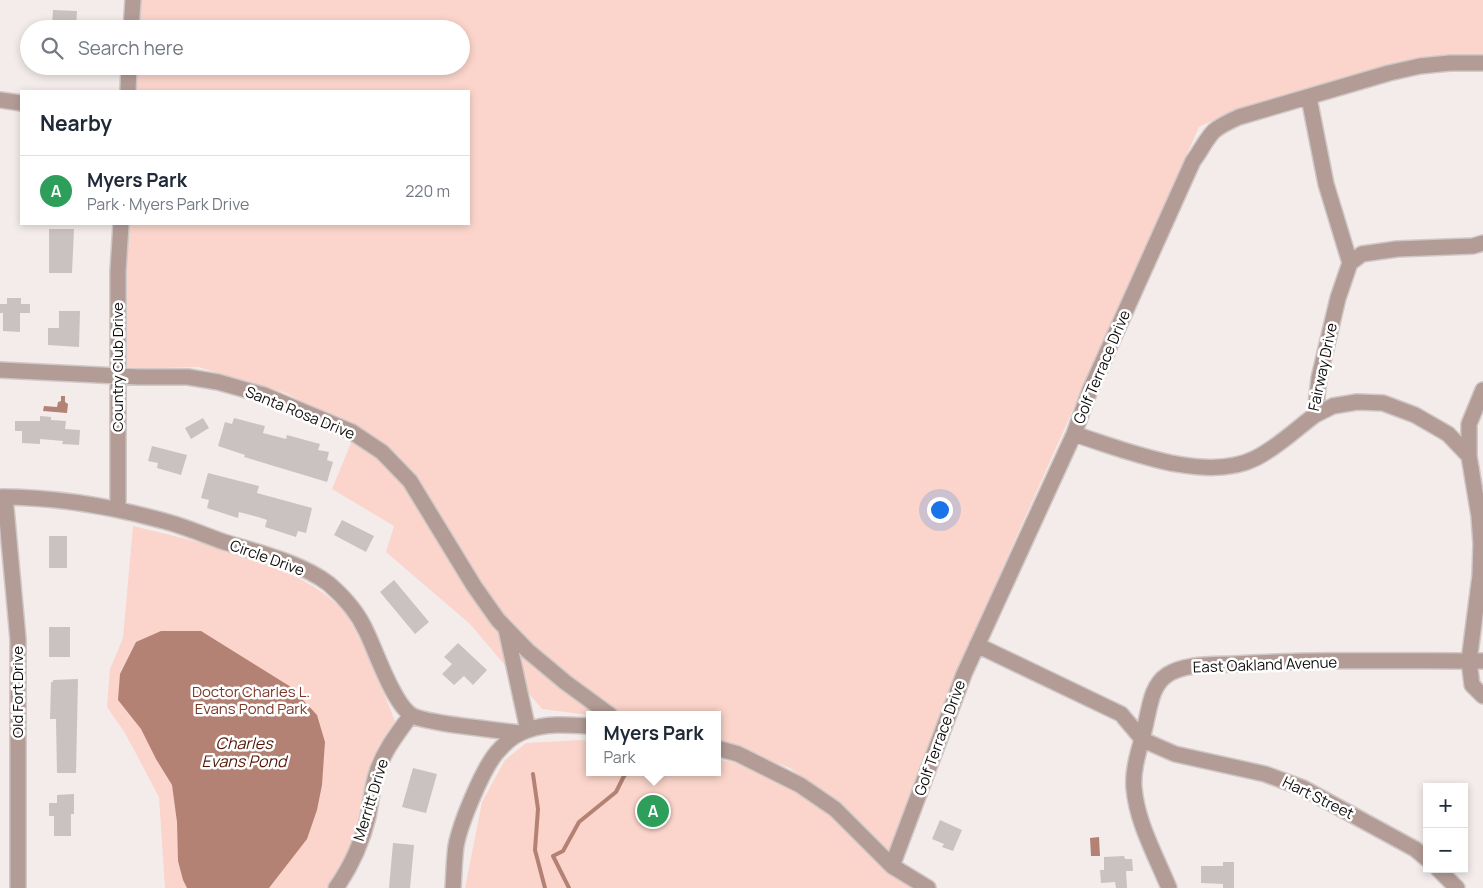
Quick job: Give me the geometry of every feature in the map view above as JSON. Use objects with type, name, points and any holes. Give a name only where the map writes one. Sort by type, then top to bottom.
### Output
[{"type":"street","points":[[131,20],[132,0]]},
{"type":"street","name":"Golf Terrace Drive","points":[[892,866],[964,674],[1074,434],[1090,390],[1193,161],[1209,138],[1222,125],[1239,117],[1389,73],[1420,66],[1450,63],[1483,63]]},
{"type":"street","points":[[128,90],[129,75]]},
{"type":"street","points":[[1309,98],[1326,184],[1350,263],[1362,254],[1397,249],[1473,246],[1483,243]]},
{"type":"street","points":[[0,100],[20,103]]},
{"type":"street","name":"Country Club Drive","points":[[118,509],[118,272],[121,225]]},
{"type":"street","name":"Fairway Drive","points":[[1074,434],[1152,458],[1185,465],[1224,467],[1244,463],[1256,458],[1315,415],[1321,369],[1338,298],[1350,263]]},
{"type":"street","name":"Santa Rosa Drive","points":[[0,370],[188,377],[218,382],[264,395],[352,432],[382,452],[410,480],[474,586],[506,628],[528,652],[605,711]]},
{"type":"street","points":[[1483,390],[1469,424],[1469,456],[1479,516],[1481,544],[1476,661],[1472,685],[1483,696]]},
{"type":"street","points":[[1315,415],[1332,406],[1357,402],[1383,403],[1415,415],[1448,434],[1469,456]]},
{"type":"street","name":"Circle Drive","points":[[3,497],[51,499],[118,509],[166,521],[272,556],[299,568],[327,583],[358,616],[399,702],[411,715]]},
{"type":"street","name":"Old Fort Drive","points":[[3,497],[18,639],[18,888]]},
{"type":"street","name":"Santa Rosa Drive","points":[[506,628],[524,732]]},
{"type":"street","points":[[977,645],[1121,714],[1143,740]]},
{"type":"street","name":"East Oakland Avenue","points":[[1169,888],[1139,811],[1134,787],[1136,763],[1154,689],[1168,674],[1181,668],[1267,662],[1476,661]]},
{"type":"street","points":[[411,715],[420,719],[458,726],[524,732],[554,725],[586,726]]},
{"type":"street","name":"Merritt Drive","points":[[336,888],[362,838],[368,818],[376,774],[381,760],[411,715]]},
{"type":"street","points":[[453,888],[456,846],[461,828],[487,768],[499,749],[524,732]]},
{"type":"street","name":"Hart Street","points":[[1143,740],[1175,754],[1265,774],[1303,788],[1415,849],[1423,856]]},
{"type":"street","points":[[721,749],[738,754],[800,785],[836,809],[892,866],[928,888]]},
{"type":"street","points":[[1442,873],[1457,888]]},
{"type":"green space","points":[[139,0],[1483,0],[1483,56],[1460,54],[1419,58],[1233,111],[1199,127],[981,616],[892,853],[859,822],[790,768],[721,742],[721,711],[586,711],[586,715],[542,709],[470,624],[386,552],[394,526],[332,489],[356,431],[286,393],[198,367],[126,369],[124,342],[125,259],[129,225],[470,225],[470,90],[136,90],[136,75],[470,75],[470,20],[138,20]]},
{"type":"green space","name":"Doctor Charles L. Evans Pond Park","points":[[133,526],[217,547],[277,568],[304,581],[328,596],[346,614],[355,630],[372,664],[395,721],[371,762],[354,834],[342,863],[326,888],[165,888],[159,797],[125,733],[107,707],[110,669],[123,638]]},
{"type":"green space","points":[[586,741],[586,776],[721,776],[721,760],[745,765],[839,819],[921,888],[465,888],[482,802],[505,760],[526,743]]},
{"type":"water","points":[[61,396],[65,396],[65,402],[68,404],[67,413],[43,411],[44,406],[57,407],[58,402],[61,401]]},
{"type":"water","name":"Charles Evans Pond","points":[[161,631],[201,631],[291,687],[317,715],[325,742],[322,785],[317,810],[307,839],[269,888],[187,888],[183,880],[178,861],[177,822],[172,785],[141,729],[118,700],[120,674],[136,642]]},
{"type":"water","points":[[1099,837],[1100,856],[1091,856],[1090,838]]},
{"type":"building","points":[[53,10],[77,11],[76,20],[52,20]]},
{"type":"building","points":[[49,229],[74,229],[72,273],[49,273]]},
{"type":"building","points":[[7,298],[21,298],[21,304],[30,304],[30,313],[20,313],[20,332],[3,331],[3,313],[0,313],[0,304],[7,304]]},
{"type":"building","points":[[59,311],[80,311],[79,347],[48,345],[48,328],[59,328]]},
{"type":"building","points":[[40,416],[51,417],[51,420],[66,421],[65,429],[80,430],[79,445],[62,444],[63,441],[40,439],[40,444],[22,443],[22,431],[15,431],[15,421],[40,421]]},
{"type":"building","points":[[203,418],[209,428],[191,439],[185,428]]},
{"type":"building","points":[[234,418],[265,426],[263,433],[286,439],[287,435],[320,444],[318,450],[329,452],[327,460],[333,462],[327,482],[244,457],[245,455],[218,446],[225,422],[232,424]]},
{"type":"building","points":[[152,446],[187,455],[181,475],[157,468],[158,463],[148,461]]},
{"type":"building","points":[[208,473],[259,486],[257,493],[312,508],[306,533],[298,531],[296,537],[265,527],[267,520],[258,517],[239,512],[238,518],[207,508],[209,500],[201,498]]},
{"type":"building","points":[[342,520],[374,536],[366,552],[334,535]]},
{"type":"building","points":[[49,536],[67,536],[67,568],[49,568]]},
{"type":"building","points":[[394,580],[429,622],[415,634],[380,592]]},
{"type":"building","points":[[49,627],[70,627],[70,657],[49,657]]},
{"type":"building","points":[[458,643],[487,670],[473,685],[464,676],[454,685],[442,674],[452,664],[444,657]]},
{"type":"building","points":[[78,679],[76,773],[57,773],[56,719],[50,719],[51,682],[53,680]]},
{"type":"building","points":[[413,768],[437,774],[426,813],[402,807]]},
{"type":"building","points":[[74,794],[74,814],[71,814],[71,836],[54,836],[54,816],[49,816],[49,803],[57,803],[57,795]]},
{"type":"building","points":[[940,820],[962,830],[953,851],[942,847],[944,844],[932,839]]},
{"type":"building","points":[[393,843],[414,845],[410,888],[389,888]]},
{"type":"building","points":[[1124,856],[1125,859],[1132,859],[1133,871],[1126,871],[1127,888],[1116,888],[1115,882],[1101,883],[1100,870],[1104,870],[1104,857]]},
{"type":"building","points":[[1223,862],[1234,862],[1234,888],[1223,888],[1223,884],[1201,883],[1201,866],[1223,866]]},
{"type":"waterway","points":[[533,774],[538,809],[535,850],[545,888]]},
{"type":"waterway","points":[[569,888],[553,856],[563,851],[579,822],[616,792],[624,776]]},
{"type":"place","name":"Myers Park","points":[[653,811]]}]
